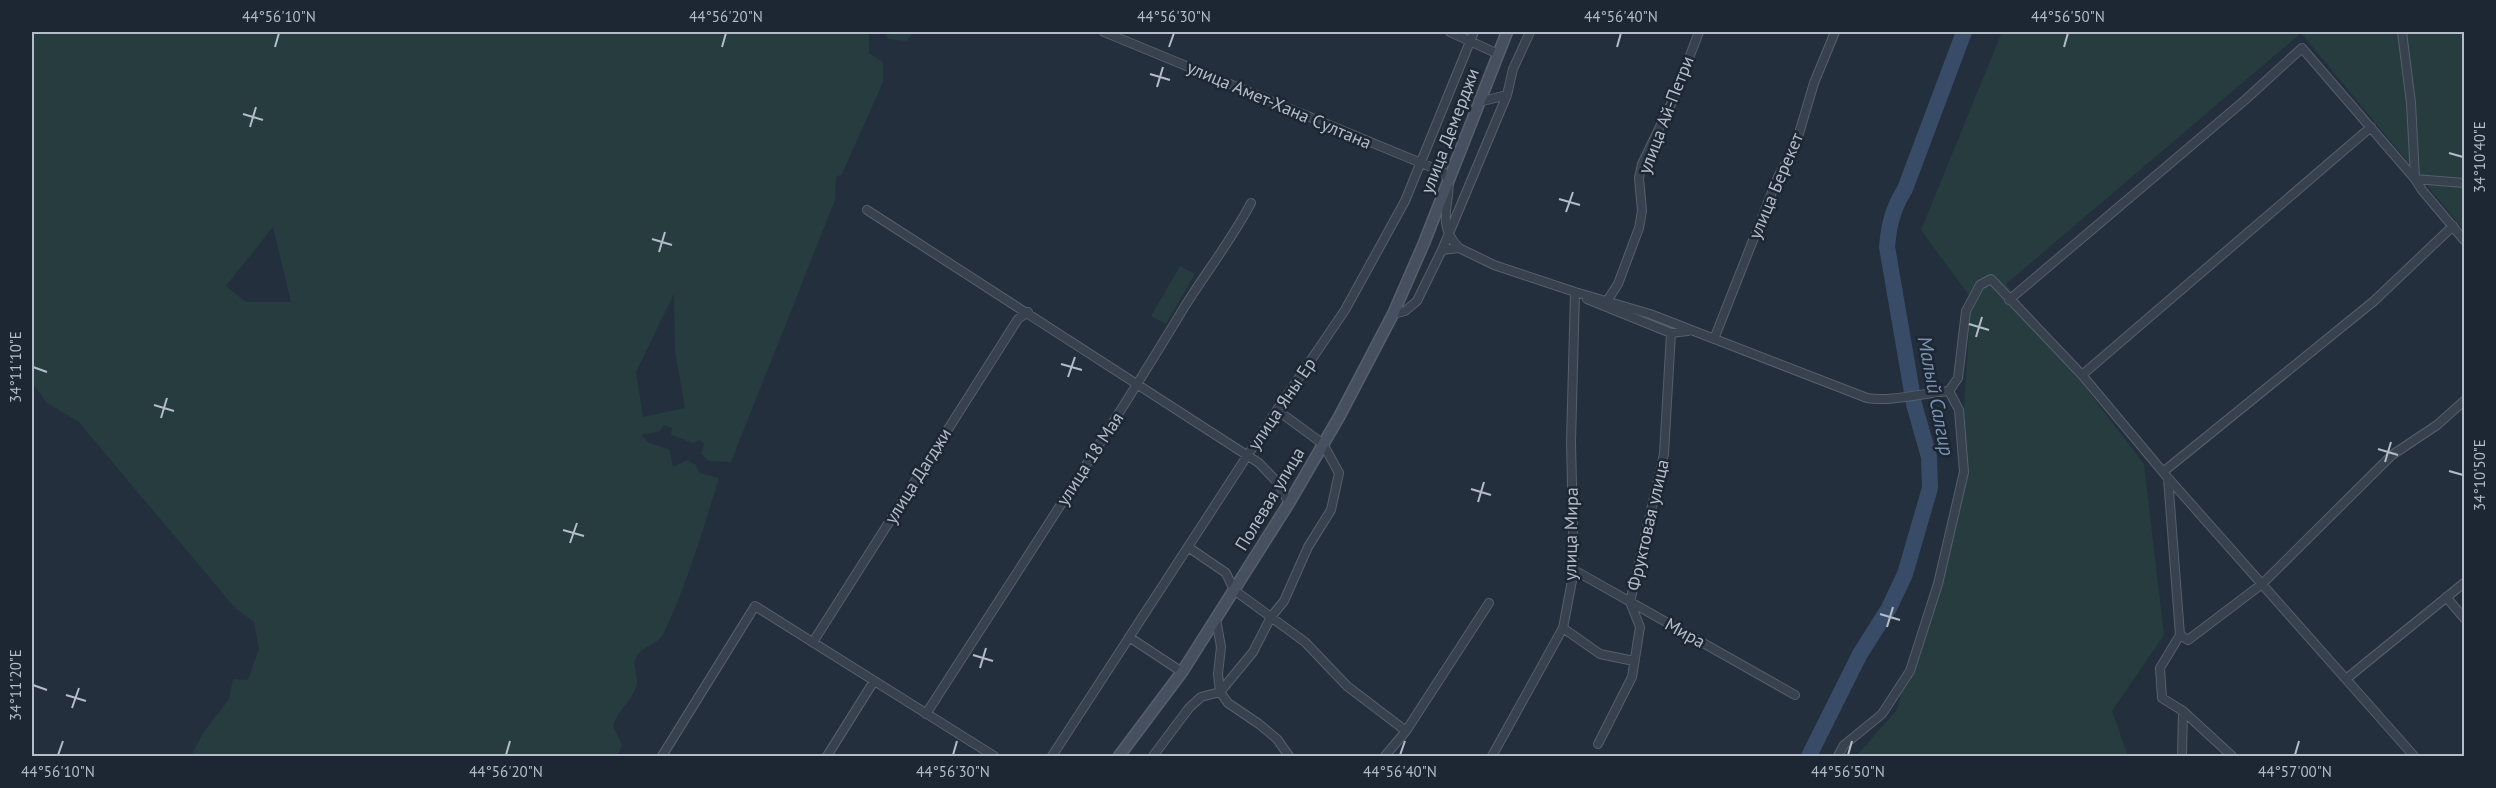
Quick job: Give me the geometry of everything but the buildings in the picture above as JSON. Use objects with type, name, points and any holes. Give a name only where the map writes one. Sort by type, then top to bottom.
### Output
[{"type":"main road","name":"улица Демерджи","points":[[1424,243],[1507,32]]},
{"type":"main road","name":"Полевая улица","points":[[1119,756],[1182,672],[1289,503],[1339,417],[1393,314],[1424,243]]},
{"type":"street","name":"улица Амет-Хана Султана","points":[[1104,32],[1443,172],[1449,180]]},
{"type":"street","points":[[1450,32],[1498,54]]},
{"type":"street","name":"улица Яны Ер","points":[[1052,756],[1277,410],[1345,310],[1395,222],[1422,164],[1474,32]]},
{"type":"street","points":[[1393,314],[1405,311],[1417,302],[1448,236],[1507,95],[1514,69],[1530,32]]},
{"type":"street","name":"улица Ай-Петри","points":[[1607,301],[1618,284],[1639,228],[1642,212],[1639,178],[1642,165],[1672,102],[1699,32]]},
{"type":"street","name":"улица Берекет","points":[[1714,339],[1778,177],[1795,147],[1814,83],[1835,32]]},
{"type":"street","points":[[2402,32],[2411,104],[2415,178]]},
{"type":"street","points":[[2009,300],[2245,100],[2302,48],[2415,178],[2422,190],[2464,240]]},
{"type":"street","points":[[1479,102],[1507,95]]},
{"type":"street","points":[[2082,375],[2371,127]]},
{"type":"street","points":[[2415,178],[2464,183]]},
{"type":"street","points":[[1449,180],[1444,225],[1448,236],[1459,248],[1494,265],[1650,314],[1867,398],[1881,400],[1949,391]]},
{"type":"street","name":"улица 18 Мая","points":[[926,714],[1138,384],[1207,271],[1236,232],[1251,203]]},
{"type":"street","points":[[867,210],[1259,463],[1278,483],[1289,503]]},
{"type":"street","points":[[2166,475],[2374,301],[2453,226]]},
{"type":"street","points":[[1442,250],[1459,248]]},
{"type":"street","points":[[1949,391],[1958,378],[1966,310],[1980,285],[1991,279],[2082,375],[2166,475],[2414,756]]},
{"type":"street","points":[[1575,292],[1598,305],[1671,333],[1690,331]]},
{"type":"street","name":"улица Мира","points":[[1492,756],[1563,628],[1574,570],[1571,442],[1575,292]]},
{"type":"street","name":"улица Дагджи","points":[[813,642],[1018,319],[1028,312]]},
{"type":"street","name":"Фруктовая улица","points":[[1598,744],[1632,677],[1640,627],[1630,602],[1664,454],[1671,333]]},
{"type":"street","points":[[1838,756],[1844,745],[1882,714],[1910,671],[1938,584],[1964,472],[1959,410],[1949,391]]},
{"type":"street","points":[[2180,635],[2188,640],[2262,584],[2392,455],[2437,425],[2464,401]]},
{"type":"street","points":[[1153,756],[1189,708],[1201,697],[1220,692],[1253,652],[1270,616],[1284,601],[1308,547],[1331,510],[1339,473],[1323,444],[1277,410]]},
{"type":"street","points":[[2166,475],[2180,635],[2160,668],[2162,698],[2183,711],[2232,756]]},
{"type":"street","points":[[1188,547],[1226,573],[1234,590],[1305,642],[1347,686],[1406,731]]},
{"type":"street","name":"Мира","points":[[1574,570],[1795,695]]},
{"type":"street","points":[[2346,680],[2464,583]]},
{"type":"street","points":[[2446,597],[2464,618]]},
{"type":"street","points":[[1385,756],[1406,731],[1489,603]]},
{"type":"street","points":[[662,756],[755,606],[994,756]]},
{"type":"street","points":[[1216,619],[1221,647],[1218,674],[1220,692],[1228,704],[1278,739],[1289,756]]},
{"type":"street","points":[[1563,628],[1600,654],[1634,662]]},
{"type":"street","points":[[1130,637],[1182,672]]},
{"type":"street","points":[[827,756],[874,681]]},
{"type":"street","points":[[2182,756],[2183,711]]},
{"type":"green space","points":[[32,32],[869,32],[869,53],[883,62],[883,82],[842,174],[836,177],[835,200],[731,462],[709,461],[701,454],[704,444],[700,440],[693,443],[671,435],[672,428],[664,425],[660,431],[641,435],[649,443],[669,449],[673,467],[687,460],[696,465],[699,473],[719,478],[701,537],[664,633],[659,640],[643,650],[635,659],[637,683],[613,726],[622,745],[617,756],[191,756],[203,733],[229,699],[233,679],[248,680],[259,649],[254,622],[235,608],[78,421],[47,403],[32,383]],"holes":[[[273,227],[291,302],[246,302],[226,286]],[[674,294],[675,351],[685,408],[643,417],[636,372]]]},
{"type":"green space","points":[[884,32],[911,32],[911,36],[906,41],[888,39]]},
{"type":"green space","points":[[2002,32],[2464,32],[2464,230],[2301,33],[2006,284],[2144,464],[2164,635],[2112,711],[2128,756],[1856,756],[1897,710],[1959,488],[1971,298],[1921,230]]},
{"type":"green space","points":[[1180,266],[1195,274],[1166,324],[1151,316]]},
{"type":"waterway","name":"Малый Салгир","points":[[1809,756],[1860,654],[1889,608],[1905,574],[1930,488],[1929,457],[1914,404],[1887,247],[1890,224],[1895,210],[1964,32]]}]
